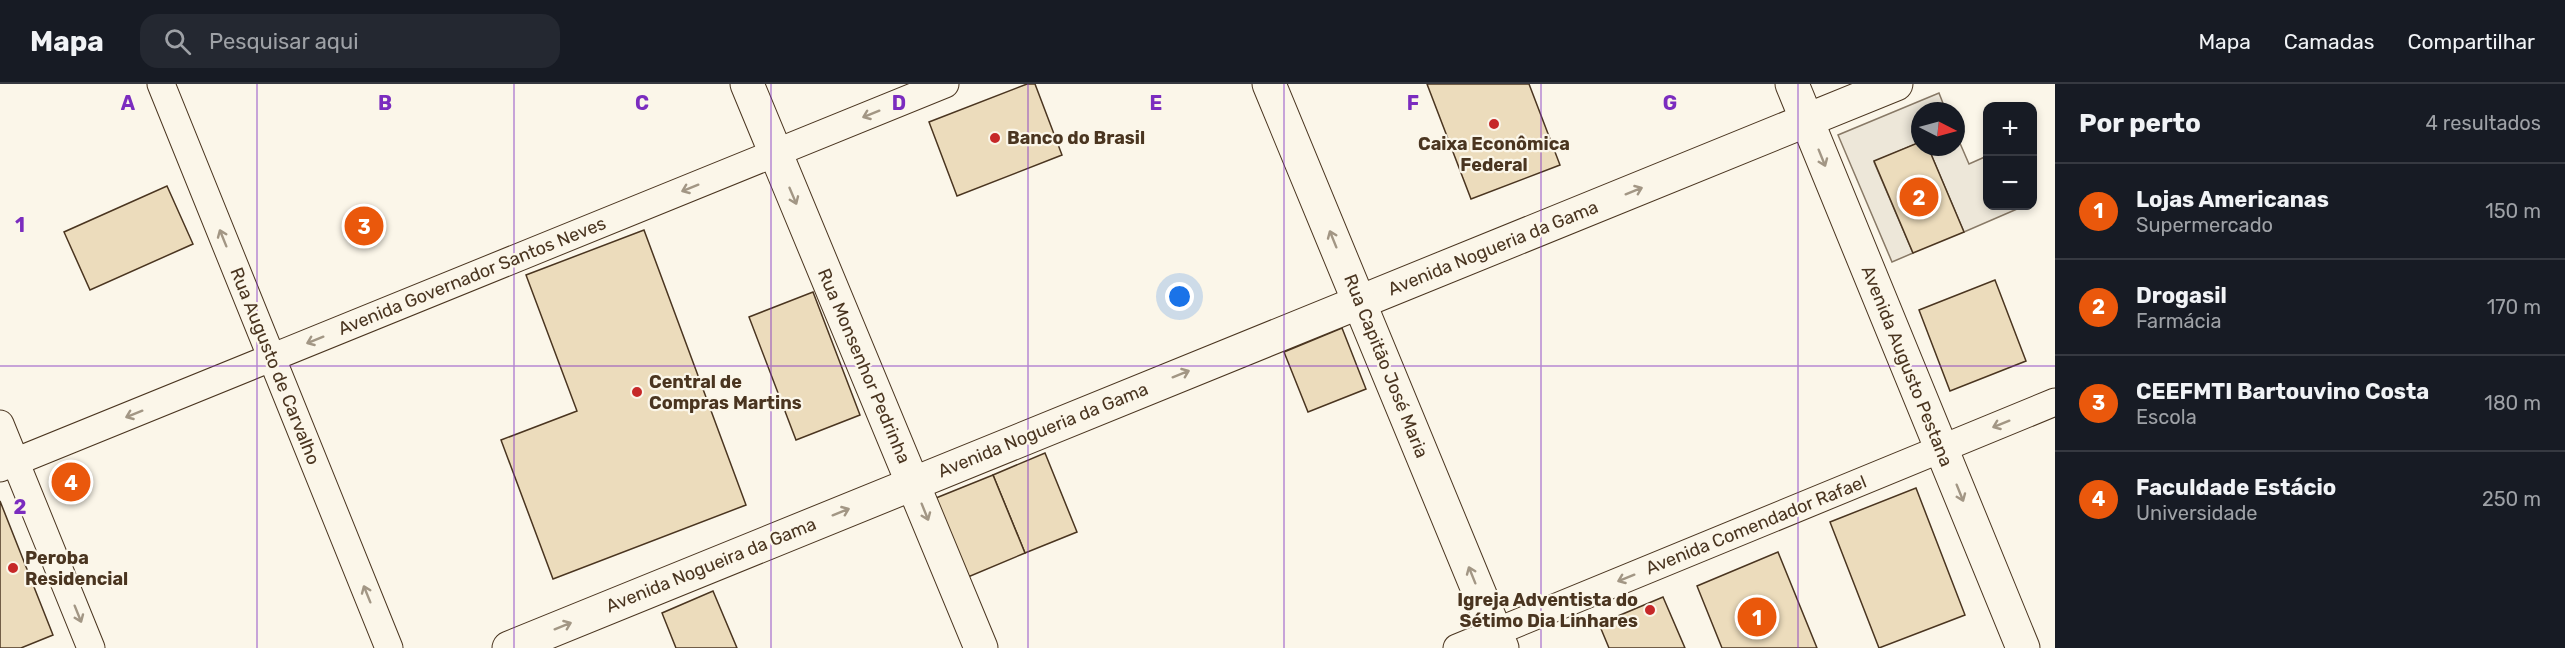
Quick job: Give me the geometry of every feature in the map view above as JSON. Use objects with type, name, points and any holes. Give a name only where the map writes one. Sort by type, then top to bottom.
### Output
[{"type":"street","name":"Rua Augusto de Carvalho","points":[[161,84],[389,648]]},
{"type":"street","name":"Rua Monsenhor Pedrinha","points":[[747,84],[981,648]]},
{"type":"street","name":"Avenida Governador Santos Neves","points":[[8,465],[945,84]]},
{"type":"street","name":"Rua Capitão José Maria","points":[[1269,84],[1499,640]]},
{"type":"street","name":"Avenida Augusto Pestana","points":[[1792,84],[2023,648]]},
{"type":"street","points":[[1807,121],[1896,84]]},
{"type":"street","name":"Avenida Nogueria da Gama","points":[[913,483],[1807,121]]},
{"type":"street","name":"Avenida Comendador Rafael","points":[[1457,648],[1499,640],[2055,402]]},
{"type":"street","points":[[0,424],[8,465],[91,648]]},
{"type":"street","name":"Avenida Nogueira da Gama","points":[[509,648],[913,483]]},
{"type":"shaded area","points":[[1939,93],[1942,102],[1917,102]]},
{"type":"shaded area","points":[[1911,105],[1911,146],[1874,162],[1913,253],[1892,262],[1838,135]]},
{"type":"shaded area","points":[[1965,155],[1969,164],[1983,158],[1983,210],[2015,210],[1964,232],[1932,156]]},
{"type":"building","name":"Banco do Brasil","points":[[1027,84],[1035,84],[1062,155],[957,196],[929,122]]},
{"type":"building","name":"Caixa Econômica Federal","points":[[1427,84],[1529,84],[1560,165],[1471,199]]},
{"type":"building","points":[[1911,146],[1911,156],[1932,156],[1964,232],[1913,253],[1874,161]]},
{"type":"building","points":[[167,186],[193,244],[90,290],[64,232]]},
{"type":"building","name":"Central de Compras Martins","points":[[644,230],[746,505],[553,579],[501,440],[577,411],[526,275]]},
{"type":"building","points":[[1995,280],[2026,361],[1950,391],[1919,310]]},
{"type":"building","points":[[813,292],[860,415],[796,440],[749,317]]},
{"type":"building","points":[[1342,328],[1366,389],[1308,412],[1284,352]]},
{"type":"building","points":[[1045,453],[1077,532],[1025,553],[993,475]]},
{"type":"building","points":[[993,475],[1025,553],[968,577],[936,498]]},
{"type":"building","points":[[1916,488],[1965,615],[1879,648],[1830,522]]},
{"type":"building","name":"Peroba Residencial","points":[[0,501],[53,635],[21,648],[0,648]]},
{"type":"building","points":[[1778,552],[1817,648],[1722,648],[1697,586]]},
{"type":"building","points":[[713,591],[737,648],[676,648],[662,613]]},
{"type":"building","name":"Igreja Adventista do Sétimo Dia Linhares","points":[[1663,597],[1685,648],[1609,648],[1599,624]]},
{"type":"place","name":"Caixa Econômica Federal","points":[[1494,124]]},
{"type":"place","name":"Banco do Brasil","points":[[995,138]]},
{"type":"place","name":"Drogasil","points":[[1919,197]]},
{"type":"place","name":"CEEFMTI Bartouvino Costa","points":[[364,226]]},
{"type":"place","name":"Central de Compras Martins","points":[[637,392]]},
{"type":"place","name":"Faculdade Estácio","points":[[71,482]]},
{"type":"place","name":"Peroba Residencial","points":[[13,568]]},
{"type":"place","name":"Igreja Adventista do Sétimo Dia Linhares","points":[[1650,610]]},
{"type":"place","name":"Lojas Americanas","points":[[1757,617]]}]
